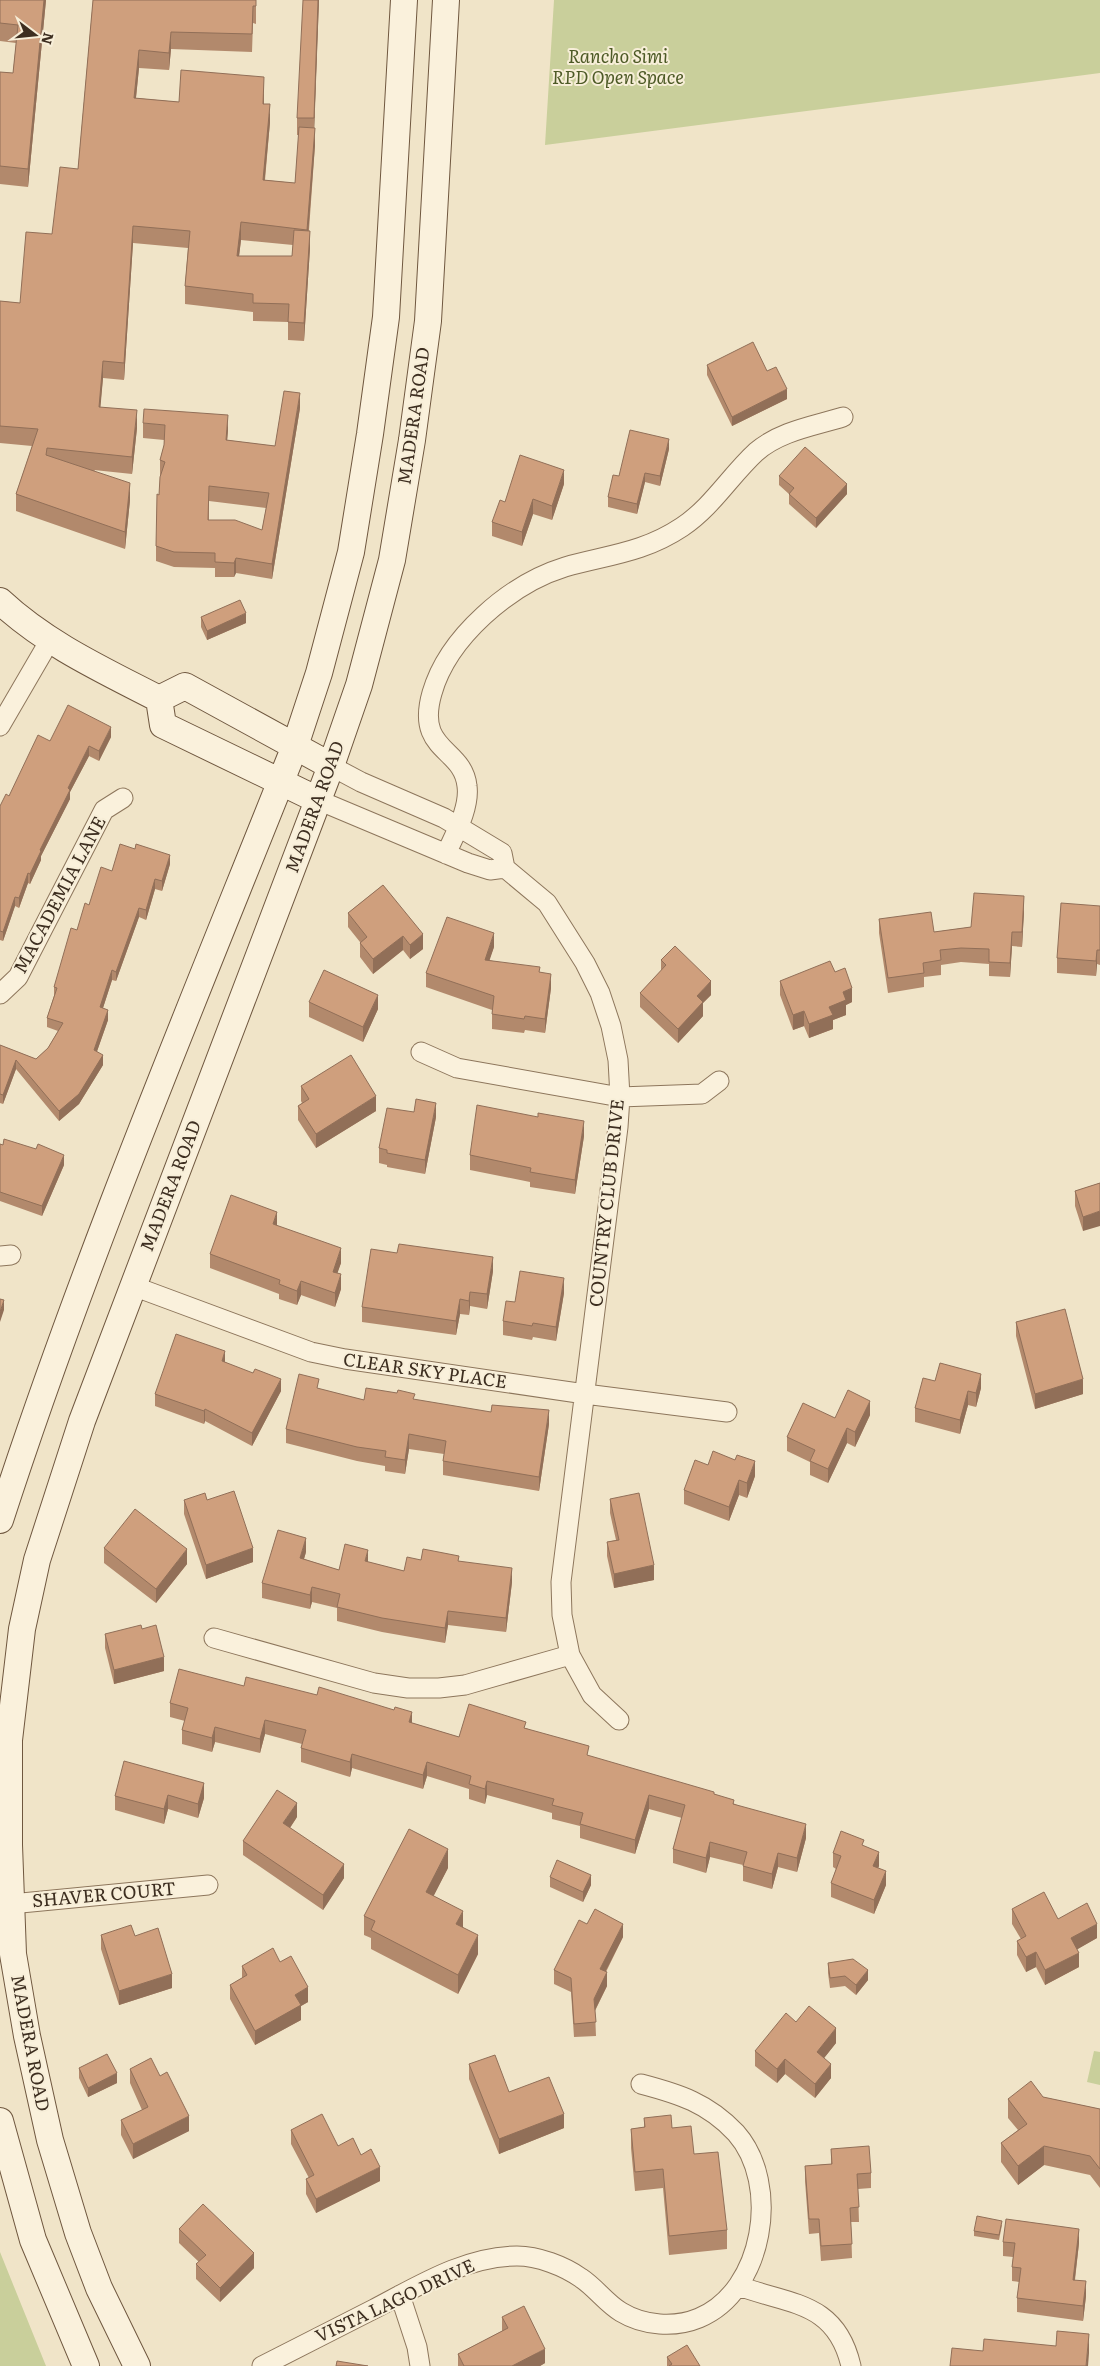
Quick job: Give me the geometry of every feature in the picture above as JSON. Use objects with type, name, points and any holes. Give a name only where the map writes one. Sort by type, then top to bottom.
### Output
[{"type":"main road","points":[[0,1520],[36,1409],[85,1278],[295,746],[319,672],[351,552],[386,317],[404,0]]},
{"type":"main road","name":"MADERA ROAD","points":[[137,2366],[99,2288],[78,2232],[50,2140],[27,2036],[16,1972],[6,1904],[9,1845],[10,1740],[22,1629],[36,1560],[82,1421],[331,766],[359,685],[392,560],[412,440],[428,321],[446,0]]},
{"type":"main road","points":[[0,601],[18,618],[50,640],[159,699]]},
{"type":"main road","points":[[159,699],[184,686],[331,766]]},
{"type":"main road","points":[[159,699],[163,725],[318,800]]},
{"type":"main road","points":[[0,2121],[33,2240],[86,2366]]},
{"type":"street","points":[[446,854],[458,826],[467,796],[466,778],[458,764],[440,747],[435,739],[428,721],[428,709],[432,692],[445,665],[462,639],[483,616],[508,595],[537,578],[564,568],[627,553],[657,541],[682,527],[707,507],[757,451],[773,440],[791,432],[843,417]]},
{"type":"street","points":[[2,718],[50,640]]},
{"type":"street","name":"COUNTRY CLUB DRIVE","points":[[331,766],[361,782],[444,818],[502,853],[505,868],[547,903],[585,963],[600,994],[611,1026],[618,1060],[620,1097],[618,1127],[561,1582],[562,1615],[570,1655],[592,1695],[619,1720]]},
{"type":"street","name":"MACADEMIA LANE","points":[[0,994],[18,977],[104,810],[122,798]]},
{"type":"street","points":[[318,800],[446,854],[490,870],[505,868]]},
{"type":"street","points":[[421,1052],[457,1068],[620,1097],[702,1094],[719,1081]]},
{"type":"street","name":"CLEAR SKY PLACE","points":[[133,1286],[311,1352],[354,1361],[584,1394],[727,1412]]},
{"type":"street","points":[[214,1638],[374,1683],[408,1688],[439,1688],[465,1685],[570,1655]]},
{"type":"street","name":"SHAVER COURT","points":[[6,1904],[208,1885]]},
{"type":"street","name":"VISTA LAGO DRIVE","points":[[262,2366],[400,2295],[456,2269],[484,2259],[519,2256],[554,2264],[575,2275],[621,2312],[640,2320],[673,2324],[698,2319],[715,2310],[739,2286],[752,2263],[760,2228],[762,2199],[758,2178],[751,2160],[737,2135],[713,2111],[680,2094],[641,2084]]},
{"type":"street","points":[[739,2286],[804,2305],[822,2316],[844,2342],[851,2366]]},
{"type":"street","points":[[400,2295],[415,2340],[420,2366]]},
{"type":"green space","name":"Rancho Simi RPD Open Space","points":[[554,0],[1100,0],[1100,73],[545,145]]},
{"type":"green space","points":[[1094,2051],[1100,2052],[1100,2085],[1087,2082]]},
{"type":"green space","points":[[0,2252],[46,2366],[0,2366]]},
{"type":"building","points":[[0,0],[44,0],[28,169],[0,166],[0,72],[13,73],[18,25],[0,23]]},
{"type":"building","points":[[93,0],[256,0],[256,6],[253,6],[252,34],[171,32],[169,53],[139,50],[134,98],[179,102],[181,70],[264,77],[263,104],[270,104],[263,180],[295,183],[299,127],[315,128],[307,230],[241,222],[237,256],[292,256],[294,230],[310,231],[304,323],[288,322],[289,304],[253,303],[253,294],[185,286],[190,231],[133,226],[124,363],[103,361],[99,407],[137,410],[132,457],[47,448],[46,455],[130,483],[125,532],[16,494],[38,429],[0,426],[0,301],[20,303],[26,232],[52,234],[60,167],[78,169]]},
{"type":"building","points":[[303,0],[318,0],[314,118],[297,118]]},
{"type":"building","points":[[753,342],[767,371],[776,367],[787,389],[732,417],[707,365]]},
{"type":"building","points":[[284,391],[300,393],[272,564],[236,558],[234,563],[215,562],[215,553],[174,552],[156,546],[157,494],[159,495],[160,477],[165,462],[160,460],[164,445],[165,425],[143,423],[144,409],[228,415],[226,440],[275,446]],"holes":[[[209,486],[269,493],[262,530],[235,520],[208,520]]]},
{"type":"building","points":[[630,430],[669,439],[660,476],[645,473],[637,504],[608,497],[613,475],[619,476]]},
{"type":"building","points":[[805,447],[847,484],[816,518],[789,494],[794,488],[779,476]]},
{"type":"building","points":[[520,455],[564,470],[552,506],[533,499],[522,532],[492,522],[500,500],[505,502]]},
{"type":"building","points":[[240,600],[246,613],[207,631],[201,617]]},
{"type":"building","points":[[68,705],[111,727],[99,751],[89,746],[30,874],[28,873],[19,898],[15,897],[3,932],[0,931],[0,806],[6,794],[9,796],[38,735],[50,741]]},
{"type":"building","points":[[120,844],[135,849],[136,844],[170,855],[162,881],[155,879],[146,910],[139,908],[116,972],[112,970],[100,1007],[108,1010],[94,1050],[103,1055],[79,1094],[59,1111],[16,1060],[3,1095],[0,1094],[0,1045],[36,1059],[48,1048],[63,1023],[47,1018],[57,988],[54,987],[71,928],[77,930],[85,903],[89,905],[101,867],[112,871]]},
{"type":"building","points":[[383,885],[423,934],[410,945],[403,936],[373,959],[360,943],[367,937],[348,913]]},
{"type":"building","points":[[974,893],[1024,896],[1022,932],[1012,932],[1010,963],[989,962],[989,949],[961,948],[940,950],[941,960],[923,963],[924,973],[888,978],[879,919],[931,912],[934,932],[971,927]]},
{"type":"building","points":[[1061,903],[1100,906],[1100,950],[1097,950],[1096,961],[1057,958]]},
{"type":"building","points":[[447,917],[494,933],[485,960],[540,967],[539,972],[551,974],[545,1019],[525,1016],[524,1019],[492,1014],[494,996],[426,973]]},
{"type":"building","points":[[675,946],[711,981],[697,996],[703,1002],[678,1029],[640,993],[666,965],[661,960]]},
{"type":"building","points":[[830,961],[835,972],[845,968],[852,988],[843,992],[846,1000],[829,1007],[833,1015],[809,1024],[804,1011],[793,1015],[780,981]]},
{"type":"building","points":[[324,970],[378,995],[363,1027],[309,1002]]},
{"type":"building","points":[[351,1055],[376,1096],[316,1134],[298,1106],[309,1099],[301,1086]]},
{"type":"building","points":[[416,1099],[436,1103],[425,1160],[387,1153],[387,1150],[379,1148],[387,1108],[414,1112]]},
{"type":"building","points":[[477,1105],[538,1117],[538,1113],[584,1121],[575,1180],[530,1172],[531,1168],[470,1155]]},
{"type":"building","points":[[4,1139],[36,1149],[38,1144],[64,1155],[42,1206],[0,1192],[0,1144],[3,1145]]},
{"type":"building","points":[[1100,1183],[1100,1211],[1083,1217],[1075,1191]]},
{"type":"building","points":[[231,1195],[277,1212],[273,1224],[341,1248],[333,1272],[341,1274],[335,1293],[301,1281],[297,1291],[279,1284],[280,1280],[210,1254]]},
{"type":"building","points":[[399,1244],[493,1257],[487,1294],[470,1292],[469,1301],[460,1299],[456,1321],[362,1307],[371,1249],[397,1253]]},
{"type":"building","points":[[520,1271],[564,1278],[556,1327],[533,1323],[532,1326],[503,1321],[506,1301],[515,1302]]},
{"type":"building","points":[[0,1299],[4,1300],[0,1312]]},
{"type":"building","points":[[1065,1309],[1083,1379],[1035,1394],[1016,1322]]},
{"type":"building","points":[[176,1334],[225,1351],[222,1361],[253,1373],[255,1369],[281,1379],[252,1433],[205,1409],[204,1411],[155,1394]]},
{"type":"building","points":[[940,1363],[981,1374],[976,1393],[968,1391],[960,1420],[915,1408],[923,1378],[935,1381]]},
{"type":"building","points":[[299,1374],[319,1379],[317,1388],[364,1400],[366,1388],[397,1393],[398,1390],[415,1394],[413,1399],[491,1412],[492,1405],[549,1410],[539,1477],[443,1461],[446,1441],[409,1434],[405,1460],[385,1457],[386,1451],[357,1447],[286,1429]]},
{"type":"building","points":[[848,1390],[870,1401],[855,1432],[847,1428],[828,1469],[810,1461],[815,1450],[787,1437],[803,1403],[835,1418]]},
{"type":"building","points":[[713,1451],[735,1460],[737,1455],[755,1461],[747,1483],[739,1480],[729,1507],[684,1490],[695,1460],[708,1465]]},
{"type":"building","points":[[234,1491],[253,1548],[206,1565],[184,1500],[205,1493],[207,1500]]},
{"type":"building","points":[[639,1493],[654,1565],[614,1574],[607,1542],[619,1540],[610,1499]]},
{"type":"building","points":[[135,1509],[187,1549],[156,1589],[104,1548]]},
{"type":"building","points":[[278,1530],[306,1538],[300,1558],[339,1570],[345,1544],[368,1550],[365,1561],[404,1571],[407,1557],[421,1560],[423,1549],[459,1556],[458,1561],[512,1568],[506,1618],[448,1611],[445,1628],[382,1618],[337,1607],[340,1594],[312,1587],[310,1595],[262,1583]]},
{"type":"building","points":[[141,1625],[142,1629],[156,1625],[164,1657],[114,1670],[105,1634]]},
{"type":"building","points":[[179,1669],[244,1686],[246,1677],[317,1695],[319,1687],[394,1710],[395,1707],[412,1712],[409,1722],[459,1737],[469,1704],[526,1722],[524,1728],[589,1746],[587,1755],[714,1792],[714,1794],[734,1800],[733,1804],[806,1824],[797,1858],[778,1853],[772,1874],[743,1866],[747,1852],[710,1842],[706,1858],[673,1849],[685,1805],[649,1795],[635,1840],[580,1824],[583,1813],[552,1805],[554,1799],[487,1781],[485,1789],[469,1784],[471,1776],[427,1762],[423,1775],[352,1754],[350,1762],[301,1748],[306,1730],[265,1720],[260,1739],[215,1727],[212,1738],[182,1730],[188,1708],[170,1703]]},
{"type":"building","points":[[124,1761],[204,1783],[198,1804],[168,1795],[164,1809],[115,1796]]},
{"type":"building","points":[[277,1790],[297,1803],[283,1823],[344,1864],[323,1895],[243,1841]]},
{"type":"building","points":[[409,1829],[448,1849],[426,1892],[463,1911],[456,1924],[478,1935],[458,1975],[371,1930],[375,1921],[364,1916]]},
{"type":"building","points":[[841,1831],[864,1840],[862,1845],[879,1852],[873,1866],[886,1871],[874,1900],[831,1883],[841,1856],[833,1853]]},
{"type":"building","points":[[557,1860],[591,1875],[583,1892],[550,1877]]},
{"type":"building","points":[[1044,1892],[1058,1919],[1087,1903],[1097,1924],[1071,1938],[1079,1953],[1045,1970],[1036,1952],[1026,1957],[1017,1941],[1026,1936],[1012,1909]]},
{"type":"building","points":[[595,1909],[623,1924],[600,1969],[607,1972],[594,1999],[596,2022],[574,2024],[571,1978],[554,1970],[579,1920],[587,1924]]},
{"type":"building","points":[[131,1925],[135,1936],[158,1928],[172,1974],[119,1991],[101,1935]]},
{"type":"building","points":[[273,1948],[280,1962],[291,1956],[308,1987],[295,1995],[301,2005],[255,2031],[230,1985],[247,1975],[242,1966]]},
{"type":"building","points":[[853,1959],[868,1970],[856,1985],[845,1976],[830,1978],[828,1963]]},
{"type":"building","points":[[809,2006],[836,2028],[817,2052],[831,2064],[815,2084],[785,2059],[777,2069],[755,2051],[786,2013],[796,2022]]},
{"type":"building","points":[[107,2054],[117,2073],[88,2088],[79,2068]]},
{"type":"building","points":[[495,2055],[509,2092],[549,2077],[564,2114],[499,2139],[469,2064]]},
{"type":"building","points":[[151,2058],[160,2076],[167,2072],[189,2116],[133,2144],[121,2120],[148,2107],[130,2069]]},
{"type":"building","points":[[1031,2081],[1043,2097],[1100,2109],[1100,2169],[1090,2156],[1044,2146],[1018,2166],[1001,2143],[1027,2124],[1008,2099]]},
{"type":"building","points":[[322,2114],[338,2146],[353,2138],[361,2155],[371,2149],[380,2167],[316,2199],[306,2179],[314,2175],[291,2130]]},
{"type":"building","points":[[671,2115],[672,2128],[691,2126],[694,2154],[718,2152],[727,2230],[669,2236],[663,2169],[635,2172],[631,2129],[645,2127],[644,2118]]},
{"type":"building","points":[[869,2146],[871,2173],[857,2174],[859,2207],[850,2208],[852,2244],[821,2246],[819,2219],[809,2219],[805,2166],[832,2164],[831,2149]]},
{"type":"building","points":[[203,2204],[254,2253],[220,2288],[196,2264],[206,2255],[179,2229]]},
{"type":"building","points":[[977,2216],[1002,2221],[999,2235],[974,2231]]},
{"type":"building","points":[[1006,2219],[1079,2229],[1073,2280],[1086,2281],[1083,2306],[1017,2298],[1021,2268],[1012,2267],[1015,2243],[1003,2242]]},
{"type":"building","points":[[524,2306],[545,2349],[512,2366],[464,2366],[458,2354],[508,2328],[502,2317]]},
{"type":"building","points":[[1057,2331],[1089,2334],[1086,2366],[950,2366],[952,2348],[983,2351],[984,2339],[1056,2346]]},
{"type":"building","points":[[687,2345],[700,2366],[669,2366],[672,2364],[667,2357]]},
{"type":"building","points":[[337,2361],[368,2366],[336,2366]]}]
